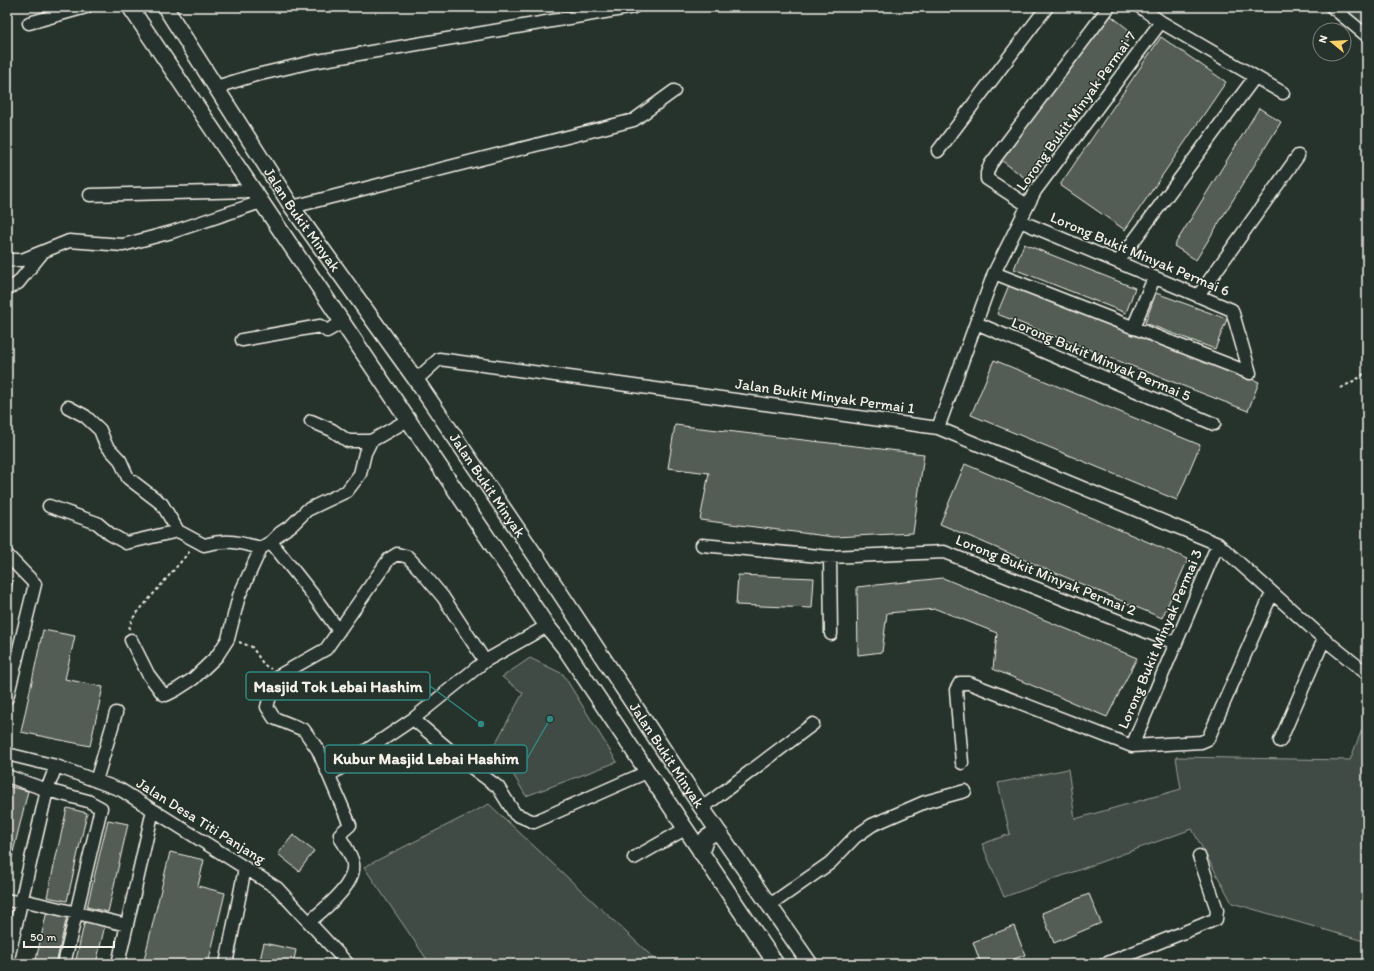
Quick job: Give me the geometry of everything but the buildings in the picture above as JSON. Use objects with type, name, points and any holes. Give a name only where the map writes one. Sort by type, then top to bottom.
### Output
[{"type":"main road","name":"Jalan Bukit Minyak","points":[[130,7],[547,626],[564,647],[776,964]]},
{"type":"main road","name":"Jalan Bukit Minyak","points":[[165,7],[292,207],[416,380],[541,564],[702,808],[810,964]]},
{"type":"main road","points":[[683,826],[692,825],[699,818],[702,808]]},
{"type":"main road","points":[[701,852],[706,838],[714,833],[721,835]]},
{"type":"street","points":[[29,23],[86,7]]},
{"type":"street","points":[[216,87],[312,62],[634,7]]},
{"type":"street","points":[[938,151],[1047,7]]},
{"type":"street","points":[[1027,205],[987,179],[986,173],[990,165],[1109,7]]},
{"type":"street","points":[[1140,7],[1161,22],[1283,93]]},
{"type":"street","points":[[1332,7],[1367,36]]},
{"type":"street","name":"Lorong Bukit Minyak Permai 7","points":[[938,428],[994,273],[1027,205],[1035,191],[1161,22]]},
{"type":"street","points":[[1118,262],[1255,77]]},
{"type":"street","points":[[292,207],[634,120],[674,91]]},
{"type":"street","points":[[1198,296],[1298,156]]},
{"type":"street","points":[[90,195],[258,197]]},
{"type":"street","points":[[7,260],[22,260],[69,241],[123,245],[172,232],[258,197]]},
{"type":"street","name":"Lorong Bukit Minyak Permai 6","points":[[1020,221],[1232,310],[1250,373],[1133,328]]},
{"type":"street","points":[[7,289],[18,283],[44,251]]},
{"type":"street","points":[[994,273],[1133,328],[1154,278]]},
{"type":"street","points":[[242,340],[320,326],[327,331],[343,322]]},
{"type":"street","name":"Lorong Bukit Minyak Permai 5","points":[[976,323],[1214,424]]},
{"type":"street","name":"Jalan Bukit Minyak Permai 1","points":[[416,380],[439,359],[938,428],[1218,544],[1324,639],[1366,672]]},
{"type":"street","points":[[68,407],[85,416],[100,430],[106,445],[120,460],[128,478],[162,504],[178,531],[204,544],[220,541],[235,541],[266,545],[313,595],[339,631]]},
{"type":"street","points":[[131,640],[148,674],[161,692],[165,695],[193,679],[217,656],[228,639],[239,596],[266,545],[292,525],[307,510],[347,491],[360,474],[365,453],[371,442],[408,420]]},
{"type":"street","points":[[311,421],[332,430],[348,441],[371,442]]},
{"type":"street","points":[[49,506],[97,523],[110,534],[126,543],[178,531]]},
{"type":"street","name":"Lorong Bukit Minyak Permai 3","points":[[1132,746],[1218,544]]},
{"type":"street","name":"Lorong Bukit Minyak Permai 2","points":[[702,545],[830,558],[944,552],[1175,643]]},
{"type":"street","points":[[309,922],[345,890],[354,865],[340,834],[350,825],[330,775],[318,750],[304,730],[274,718],[267,707],[272,690],[280,676],[326,649],[389,559],[396,554],[408,557],[426,576],[443,597],[485,661]]},
{"type":"street","points":[[7,555],[36,584],[7,698]]},
{"type":"street","points":[[830,558],[831,634]]},
{"type":"street","points":[[962,763],[956,690],[960,683],[969,683],[1132,746],[1201,742],[1208,739],[1272,593]]},
{"type":"street","points":[[330,775],[413,719],[485,661],[547,626]]},
{"type":"street","points":[[1280,741],[1324,639]]},
{"type":"street","points":[[96,781],[116,713]]},
{"type":"street","points":[[413,719],[459,758],[498,787],[515,814],[534,822],[647,772]]},
{"type":"street","points":[[702,808],[813,724]]},
{"type":"street","name":"Jalan Desa Titi Panjang","points":[[7,754],[56,766],[121,790],[277,888],[348,964]]},
{"type":"street","points":[[7,963],[47,790],[56,766]]},
{"type":"street","points":[[7,776],[47,790],[88,801],[101,808],[64,964]]},
{"type":"street","points":[[770,905],[830,863],[855,837],[872,825],[925,802],[965,792]]},
{"type":"street","points":[[118,964],[153,810]]},
{"type":"street","points":[[634,858],[683,826]]},
{"type":"street","points":[[1105,964],[1216,919],[1217,910],[1199,856]]},
{"type":"street","points":[[226,964],[246,868]]},
{"type":"street","points":[[7,900],[76,913],[127,925]]},
{"type":"path","points":[[1341,388],[1362,376],[1367,367]]},
{"type":"path","points":[[131,640],[129,627],[132,619],[190,550],[204,544]]},
{"type":"path","points":[[228,639],[252,647],[264,665],[280,676]]},
{"type":"shaded area","points":[[1338,7],[1367,7],[1367,29]]},
{"type":"shaded area","points":[[530,658],[563,674],[617,762],[526,796],[495,744],[523,693],[502,677]]},
{"type":"shaded area","points":[[1367,717],[1367,942],[1232,903],[1192,829],[1004,897],[982,844],[1010,834],[998,783],[1068,769],[1075,819],[1181,789],[1176,757],[1350,760]]},
{"type":"shaded area","points":[[489,804],[660,964],[430,964],[364,867]]},
{"type":"place","name":"Kubur Masjid Lebai Hashim","points":[[550,719]]},
{"type":"place","name":"Masjid Tok Lebai Hashim","points":[[481,724]]}]
